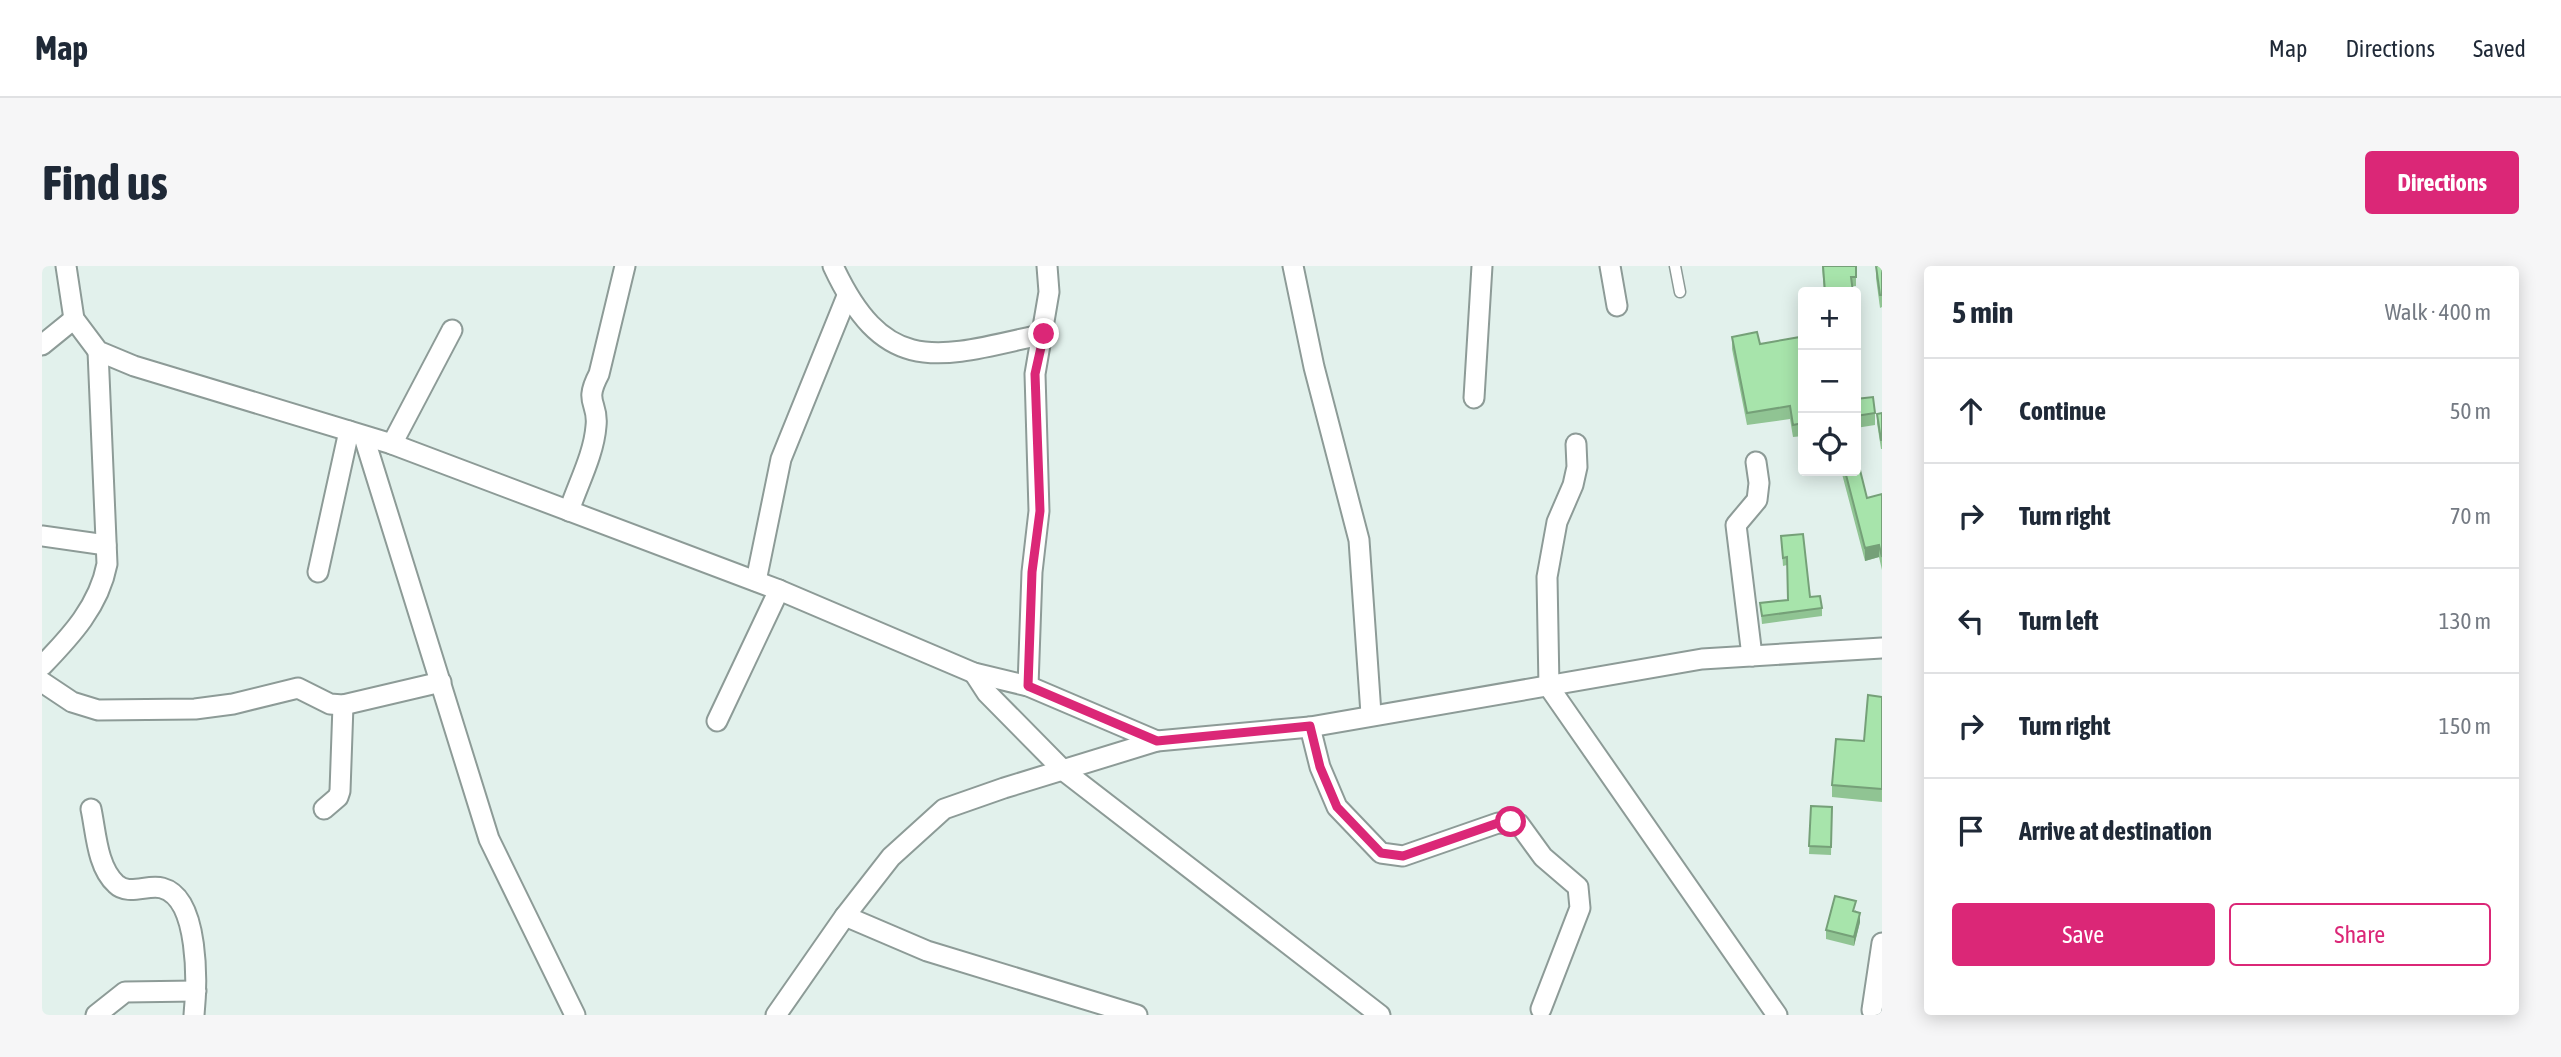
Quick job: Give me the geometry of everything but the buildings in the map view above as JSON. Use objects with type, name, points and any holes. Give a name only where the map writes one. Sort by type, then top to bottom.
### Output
[{"type":"street","points":[[66,266],[74,319],[98,351],[134,366],[392,444],[779,590],[974,673],[1028,686],[1157,741]]},
{"type":"street","points":[[569,511],[596,429],[590,402],[591,389],[599,374],[625,266]]},
{"type":"street","points":[[833,266],[847,296],[862,319],[883,338],[922,353],[968,351],[1044,334]]},
{"type":"street","points":[[1028,686],[1032,572],[1040,511],[1035,374],[1044,334],[1049,292],[1047,266]]},
{"type":"street","points":[[1293,266],[1314,367],[1359,540],[1371,714]]},
{"type":"street","points":[[1475,398],[1482,266]]},
{"type":"street","points":[[1610,266],[1617,306]]},
{"type":"street","points":[[755,581],[781,459],[847,296]]},
{"type":"street","points":[[42,345],[74,319]]},
{"type":"street","points":[[392,444],[453,331]]},
{"type":"street","points":[[42,666],[94,604],[103,584],[106,545],[98,351]]},
{"type":"street","points":[[318,572],[356,434]]},
{"type":"street","points":[[356,434],[440,682],[489,839],[575,1015]]},
{"type":"street","points":[[1576,443],[1577,467],[1573,485],[1557,522],[1547,577],[1549,687],[1777,1015]]},
{"type":"street","points":[[1752,656],[1736,525],[1757,500],[1759,483],[1756,462]]},
{"type":"street","points":[[42,537],[106,545]]},
{"type":"street","points":[[717,721],[779,590]]},
{"type":"street","points":[[776,1015],[845,916],[891,857],[944,810],[1157,741],[1310,726],[1702,659],[1882,648]]},
{"type":"street","points":[[974,673],[987,693],[1064,771],[1380,1015]]},
{"type":"street","points":[[42,682],[72,702],[98,710],[195,709],[233,704],[298,688],[330,704],[344,705],[440,682]]},
{"type":"street","points":[[324,809],[338,797],[340,791],[344,705]]},
{"type":"street","points":[[1310,726],[1320,767],[1337,807],[1381,853],[1403,856],[1498,823],[1511,822],[1519,824],[1543,857],[1578,887],[1580,908],[1541,1009]]},
{"type":"street","points":[[91,809],[102,858],[116,884],[124,889],[163,888],[180,899],[189,923],[198,978],[194,1015]]},
{"type":"street","points":[[845,916],[927,951],[1137,1015]]},
{"type":"street","points":[[1872,1010],[1882,943]]},
{"type":"street","points":[[96,1015],[125,992],[196,991]]},
{"type":"lane","points":[[1675,266],[1680,292]]},
{"type":"route","points":[[1044,334],[1035,374],[1040,511],[1032,572],[1028,686],[1157,741],[1310,726],[1320,767],[1337,807],[1381,853],[1388,856],[1403,856],[1498,823],[1511,822]]}]
